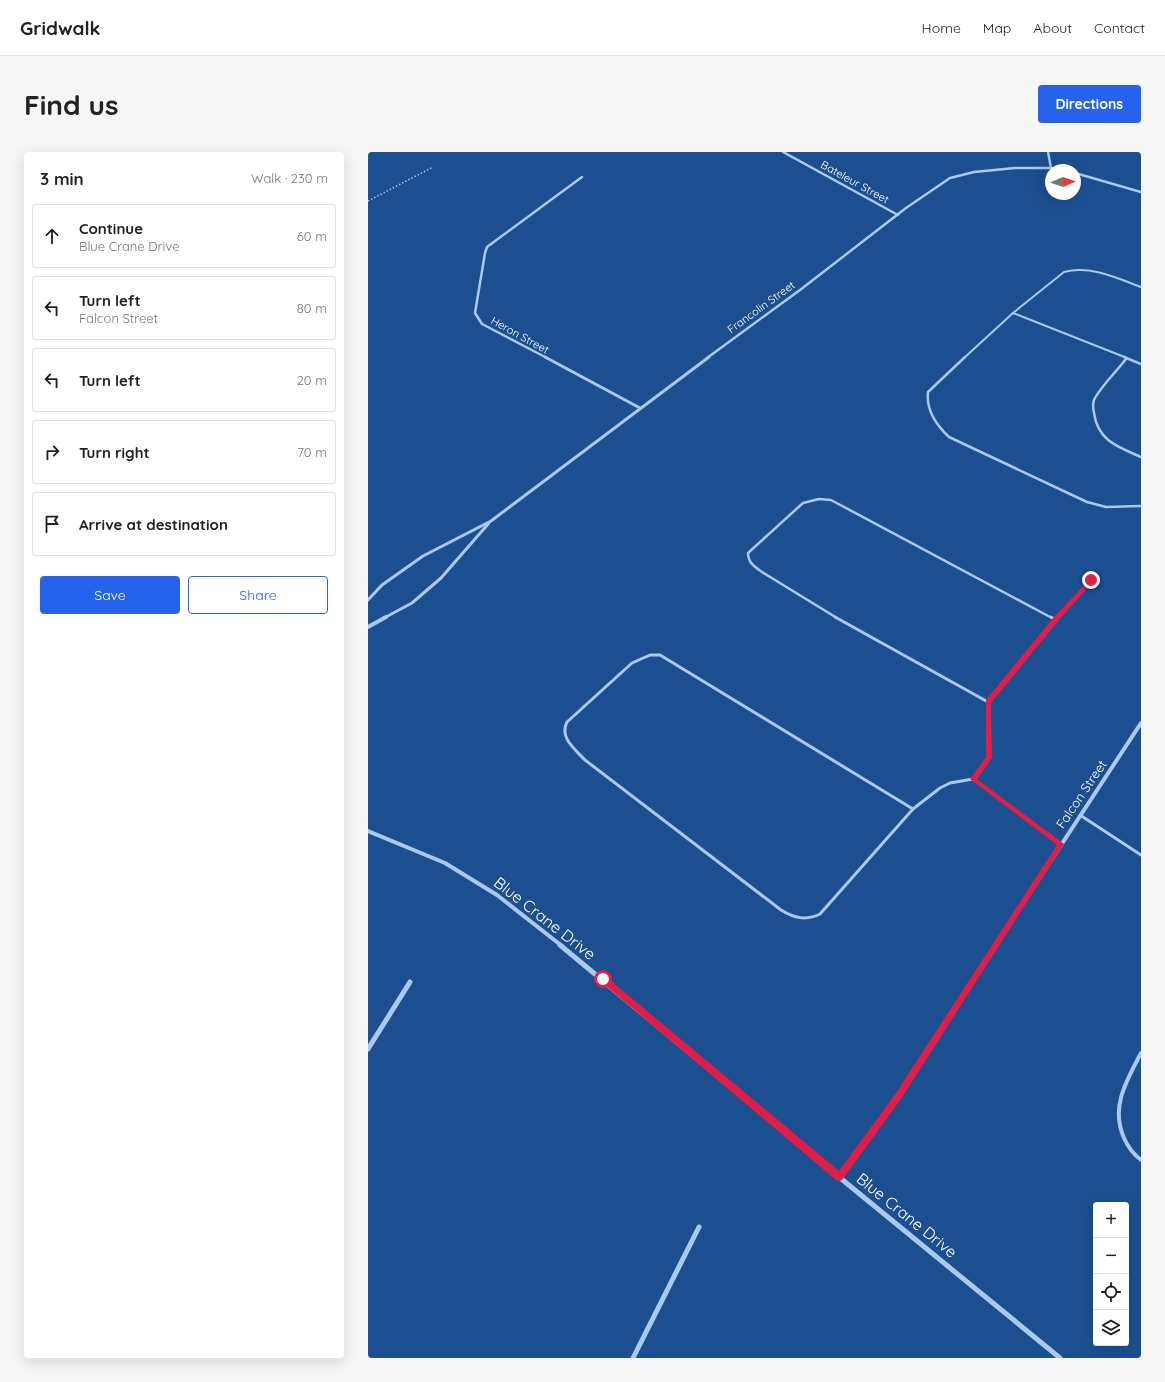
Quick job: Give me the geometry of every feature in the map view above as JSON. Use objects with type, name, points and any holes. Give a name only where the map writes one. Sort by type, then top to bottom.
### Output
[{"type":"street","name":"Bateleur Street","points":[[783,152],[898,214]]},
{"type":"street","points":[[1048,152],[1050,164]]},
{"type":"street","name":"Francolin Street","points":[[491,521],[640,408],[800,290],[898,214],[950,178],[995,170],[1045,168]]},
{"type":"street","points":[[1081,175],[1141,192]]},
{"type":"street","name":"Heron Street","points":[[582,177],[487,247],[484,253],[475,313],[482,324],[640,408]]},
{"type":"street","points":[[368,600],[382,585],[423,556],[491,521]]},
{"type":"street","points":[[368,627],[412,603],[441,578],[491,521]]},
{"type":"street","name":"Falcon Street","points":[[839,1177],[898,1096],[1141,723]]},
{"type":"street","name":"Blue Crane Drive","points":[[368,831],[445,863],[497,895],[566,949],[839,1177],[1060,1358]]},
{"type":"street","points":[[368,1049],[410,982]]},
{"type":"street","points":[[633,1358],[699,1227]]},
{"type":"lane","points":[[1141,287],[1088,270],[1069,270],[1064,272],[1013,313],[928,392],[926,398],[928,406],[939,427],[948,436],[1087,502],[1106,507],[1141,506]]},
{"type":"lane","points":[[1013,313],[1141,364]]},
{"type":"lane","points":[[1126,359],[1094,399],[1092,405],[1094,416],[1100,430],[1108,441],[1141,457]]},
{"type":"lane","points":[[988,702],[850,626],[762,572],[751,564],[747,557],[748,553],[803,503],[813,500],[831,500],[1056,620]]},
{"type":"lane","points":[[913,809],[660,655],[650,655],[632,663],[567,722],[564,727],[563,732],[566,738],[584,760],[781,910],[791,917],[810,919],[820,914],[913,809],[940,788],[950,783],[973,779],[989,758],[988,702],[1091,580]]},
{"type":"lane","points":[[973,779],[1061,844]]},
{"type":"lane","points":[[1080,816],[1141,855]]},
{"type":"lane","points":[[1141,1053],[1121,1094],[1117,1112],[1118,1121],[1124,1139],[1129,1148],[1141,1160]]},
{"type":"path","points":[[368,201],[433,167]]},
{"type":"route","points":[[603,979],[839,1177],[898,1096],[1061,844],[973,779],[989,758],[988,702],[1091,580]]}]
